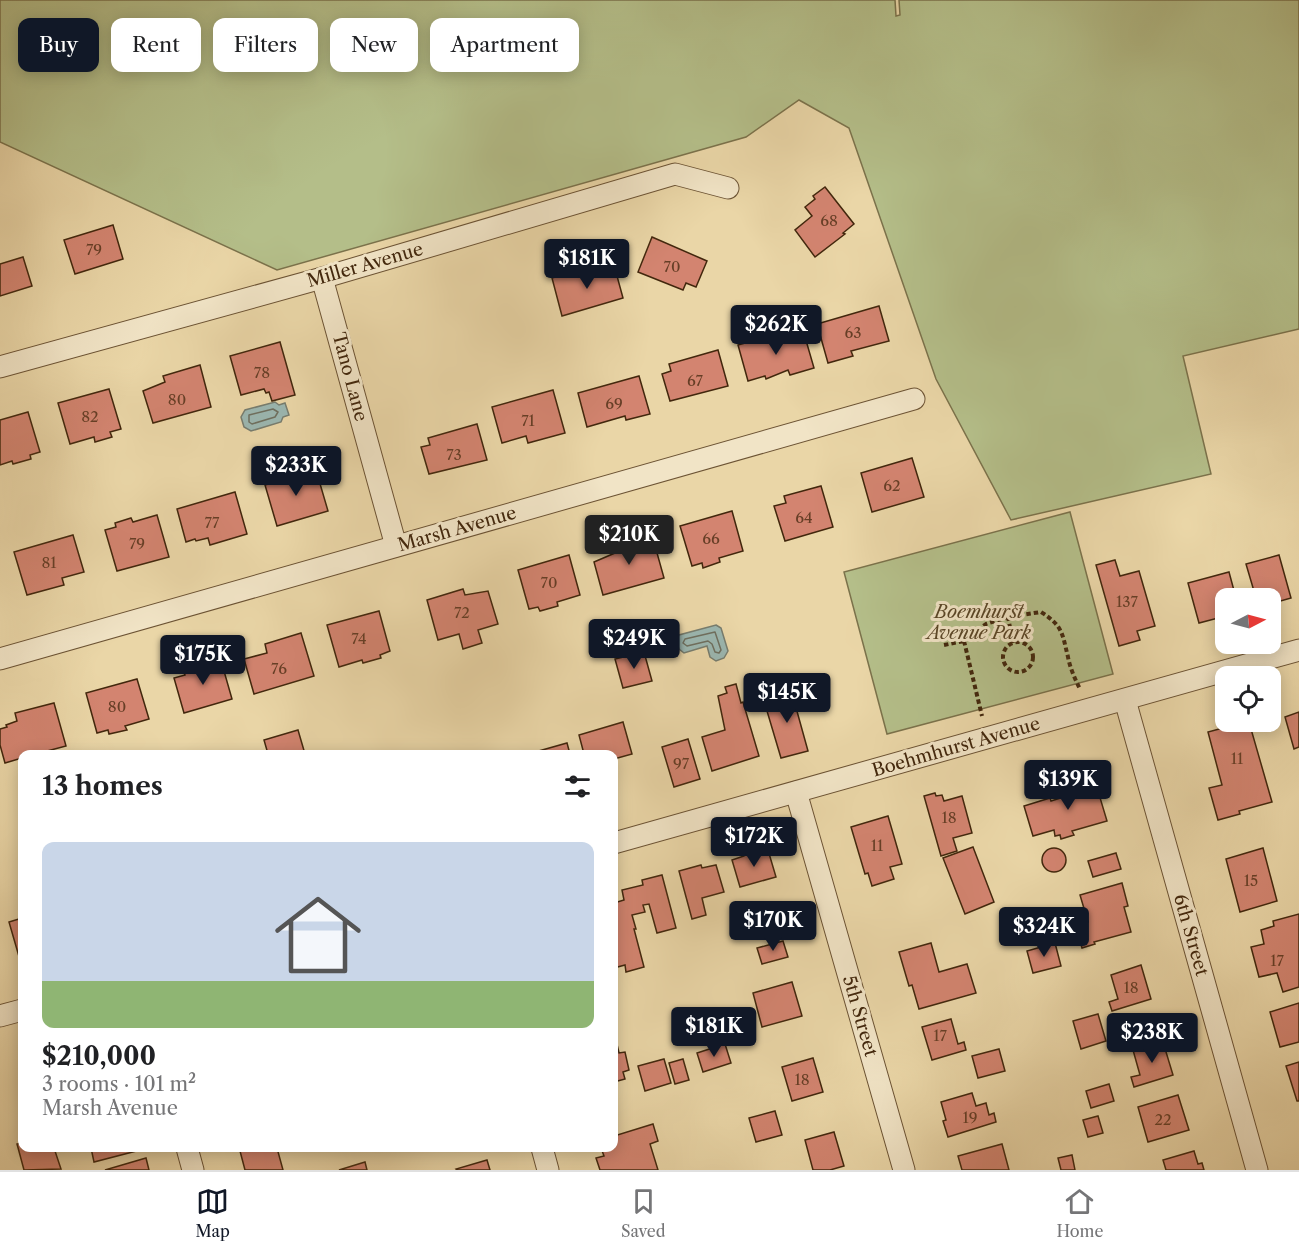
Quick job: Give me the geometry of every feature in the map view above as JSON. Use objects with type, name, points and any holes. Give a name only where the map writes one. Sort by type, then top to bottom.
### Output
[{"type":"street","name":"Miller Avenue","points":[[0,367],[322,278],[675,174],[728,188]]},
{"type":"street","name":"Tano Lane","points":[[322,278],[396,546]]},
{"type":"street","name":"Marsh Avenue","points":[[0,659],[914,399]]},
{"type":"street","name":"Boehmhurst Avenue","points":[[618,842],[1299,650]]},
{"type":"street","name":"6th Street","points":[[1125,700],[1257,1170]]},
{"type":"street","name":"5th Street","points":[[796,792],[904,1170]]},
{"type":"street","points":[[0,1016],[18,1011]]},
{"type":"street","points":[[188,1152],[193,1170]]},
{"type":"street","points":[[543,1152],[548,1170]]},
{"type":"path","points":[[944,645],[964,641],[986,624],[1008,617],[1041,612],[1059,626],[1064,636],[1068,658],[1089,709]]},
{"type":"path","points":[[1008,617],[1013,643]]},
{"type":"path","points":[[964,641],[987,738]]},
{"type":"path","points":[[1013,643],[1022,643],[1032,652],[1030,666],[1022,671],[1017,672],[1008,668],[1003,659],[1005,649],[1013,643]]},
{"type":"green space","points":[[0,0],[895,0],[896,16],[900,15],[899,0],[1299,0],[1299,329],[1183,356],[1211,474],[1011,520],[936,379],[849,128],[799,100],[746,137],[277,270],[0,142]]},
{"type":"green space","name":"Boemhurst Avenue Park","points":[[1070,512],[1113,674],[887,734],[844,572]]},
{"type":"water","points":[[275,402],[279,405],[285,403],[289,415],[283,417],[281,422],[251,431],[244,427],[241,417],[245,410]]},
{"type":"water","points":[[716,625],[721,628],[728,651],[724,658],[716,661],[710,657],[707,646],[684,653],[679,649],[676,641],[679,635]]},
{"type":"building","points":[[825,187],[854,224],[843,233],[845,234],[815,257],[795,230],[812,216],[805,207],[815,199],[813,196]]},
{"type":"building","points":[[113,225],[123,259],[75,274],[64,240]]},
{"type":"building","points":[[652,237],[707,261],[696,287],[686,283],[683,290],[638,272]]},
{"type":"building","points":[[23,257],[32,286],[0,296],[0,264]]},
{"type":"building","points":[[614,265],[623,298],[562,316],[552,278],[575,271],[576,276]]},
{"type":"building","points":[[879,306],[889,341],[851,351],[853,356],[828,363],[817,324]]},
{"type":"building","points":[[803,330],[814,368],[790,375],[788,370],[766,379],[765,376],[748,381],[738,345],[781,333],[782,336]]},
{"type":"building","points":[[280,342],[295,395],[272,401],[269,392],[266,393],[264,389],[241,395],[230,356]]},
{"type":"building","points":[[718,350],[728,386],[670,401],[662,374],[671,371],[669,364]]},
{"type":"building","points":[[200,365],[211,407],[153,423],[143,391],[165,382],[163,376]]},
{"type":"building","points":[[639,376],[650,414],[626,420],[625,416],[587,427],[578,393]]},
{"type":"building","points":[[109,389],[121,429],[110,432],[112,437],[95,442],[94,437],[70,444],[58,403]]},
{"type":"building","points":[[553,390],[565,433],[528,443],[526,436],[502,443],[492,407]]},
{"type":"building","points":[[28,412],[40,452],[30,455],[31,459],[0,465],[0,420]]},
{"type":"building","points":[[477,424],[487,460],[429,474],[421,447],[430,445],[428,438]]},
{"type":"building","points":[[912,458],[924,497],[872,512],[861,473]]},
{"type":"building","points":[[316,470],[328,511],[277,526],[265,485],[275,482],[273,478],[291,473],[292,477]]},
{"type":"building","points":[[821,486],[833,527],[785,541],[774,506],[786,503],[784,496]]},
{"type":"building","points":[[235,492],[247,534],[210,545],[208,538],[186,542],[177,509]]},
{"type":"building","points":[[732,511],[743,551],[719,558],[720,562],[703,568],[702,563],[692,566],[680,526]]},
{"type":"building","points":[[157,515],[169,557],[117,571],[105,530],[116,527],[115,523],[131,518],[133,522]]},
{"type":"building","points":[[73,535],[84,572],[62,578],[64,585],[27,595],[14,552]]},
{"type":"building","points":[[652,535],[664,578],[603,595],[594,562],[615,553],[613,546]]},
{"type":"building","points":[[569,555],[580,595],[557,602],[558,606],[540,611],[538,607],[529,609],[518,570]]},
{"type":"building","points":[[1279,555],[1291,598],[1281,601],[1281,588],[1253,588],[1246,564]]},
{"type":"building","points":[[1115,560],[1120,576],[1139,571],[1155,626],[1137,631],[1140,640],[1119,646],[1096,565]]},
{"type":"building","points":[[1229,572],[1233,588],[1215,588],[1215,619],[1199,623],[1188,583]]},
{"type":"building","points":[[463,589],[465,595],[488,591],[498,624],[478,630],[482,643],[463,649],[459,634],[438,640],[427,600]]},
{"type":"building","points":[[379,611],[390,651],[380,655],[381,658],[363,663],[362,660],[339,667],[327,625]]},
{"type":"building","points":[[301,633],[314,676],[254,694],[244,659],[267,653],[265,644]]},
{"type":"building","points":[[644,652],[652,681],[623,688],[615,659]]},
{"type":"building","points":[[220,657],[232,699],[184,713],[174,678],[185,675],[183,668]]},
{"type":"building","points":[[137,679],[149,719],[125,726],[127,730],[109,734],[108,730],[97,733],[86,693]]},
{"type":"building","points":[[736,684],[759,756],[712,771],[702,737],[725,730],[718,696],[727,693],[725,687]]},
{"type":"building","points":[[790,686],[808,751],[781,758],[767,711],[776,708],[772,691]]},
{"type":"building","points":[[54,703],[66,746],[51,750],[18,750],[18,759],[5,763],[0,745],[0,729],[17,721],[15,713]]},
{"type":"building","points":[[1299,712],[1299,747],[1294,749],[1285,717]]},
{"type":"building","points":[[623,722],[632,754],[618,758],[618,750],[583,750],[579,735]]},
{"type":"building","points":[[298,730],[304,750],[267,750],[264,740]]},
{"type":"building","points":[[1215,730],[1215,732],[1252,732],[1272,802],[1239,811],[1240,814],[1218,820],[1209,788],[1222,785],[1208,732]]},
{"type":"building","points":[[688,739],[700,779],[674,787],[662,747]]},
{"type":"building","points":[[567,743],[569,750],[542,750]]},
{"type":"building","points":[[1097,776],[1100,790],[1098,791],[1107,821],[1072,831],[1074,835],[1061,839],[1060,835],[1055,836],[1054,830],[1033,836],[1024,806],[1070,795],[1067,785]]},
{"type":"building","points":[[935,793],[936,796],[942,795],[944,801],[962,796],[972,833],[953,838],[957,851],[941,856],[924,796]]},
{"type":"building","points":[[888,816],[902,864],[890,867],[894,879],[872,886],[868,873],[865,874],[851,827]]},
{"type":"building","points":[[973,847],[994,902],[965,914],[943,858]]},
{"type":"building","points":[[1054,848],[1063,851],[1066,860],[1063,869],[1054,872],[1045,869],[1042,860],[1045,851]]},
{"type":"building","points":[[1263,848],[1277,901],[1240,912],[1226,859]]},
{"type":"building","points":[[754,850],[755,854],[768,850],[776,877],[740,887],[732,860]]},
{"type":"building","points":[[1116,853],[1121,869],[1093,877],[1088,861]]},
{"type":"building","points":[[701,865],[702,868],[716,865],[724,892],[702,898],[706,915],[692,919],[679,871]]},
{"type":"building","points":[[662,875],[676,928],[657,933],[649,904],[643,905],[645,912],[632,915],[644,967],[626,972],[625,965],[618,967],[618,902],[624,900],[622,890],[643,885],[642,880]]},
{"type":"building","points":[[1122,883],[1128,906],[1124,907],[1131,932],[1094,942],[1095,944],[1082,948],[1076,926],[1088,922],[1080,895]]},
{"type":"building","points":[[1299,914],[1299,987],[1283,992],[1277,973],[1259,977],[1251,947],[1264,944],[1261,930],[1274,926],[1273,921]]},
{"type":"building","points":[[18,919],[18,953],[9,922]]},
{"type":"building","points":[[783,941],[788,957],[762,964],[757,948]]},
{"type":"building","points":[[931,943],[939,972],[967,964],[976,993],[919,1009],[912,985],[909,986],[899,952]]},
{"type":"building","points":[[1055,943],[1061,966],[1033,973],[1027,951]]},
{"type":"building","points":[[1141,965],[1151,999],[1112,1011],[1109,1002],[1118,999],[1111,975]]},
{"type":"building","points":[[792,982],[802,1016],[762,1027],[753,993]]},
{"type":"building","points":[[1299,1003],[1299,1042],[1280,1047],[1270,1012]]},
{"type":"building","points":[[1098,1014],[1106,1041],[1081,1049],[1073,1021]]},
{"type":"building","points":[[951,1019],[958,1044],[964,1042],[966,1050],[932,1060],[922,1027]]},
{"type":"building","points":[[1163,1042],[1173,1075],[1134,1087],[1131,1077],[1140,1075],[1133,1050]]},
{"type":"building","points":[[725,1044],[731,1063],[703,1072],[697,1053]]},
{"type":"building","points":[[618,1049],[619,1053],[625,1052],[629,1070],[623,1072],[625,1079],[618,1081]]},
{"type":"building","points":[[999,1049],[1005,1071],[978,1078],[972,1056]]},
{"type":"building","points":[[813,1058],[823,1092],[792,1101],[782,1067]]},
{"type":"building","points":[[664,1059],[671,1083],[645,1091],[638,1066]]},
{"type":"building","points":[[683,1059],[689,1080],[675,1084],[669,1063]]},
{"type":"building","points":[[1299,1062],[1299,1101],[1297,1101],[1286,1066]]},
{"type":"building","points":[[1109,1084],[1114,1101],[1091,1108],[1086,1091]]},
{"type":"building","points":[[972,1093],[976,1106],[986,1103],[989,1115],[994,1113],[996,1122],[948,1137],[941,1102]]},
{"type":"building","points":[[1178,1095],[1189,1130],[1148,1142],[1138,1107]]},
{"type":"building","points":[[775,1111],[782,1135],[756,1142],[749,1118]]},
{"type":"building","points":[[1098,1116],[1103,1133],[1088,1137],[1083,1120]]},
{"type":"building","points":[[653,1124],[658,1141],[650,1144],[658,1170],[600,1170],[596,1158],[604,1156],[602,1152],[618,1152],[618,1135]]},
{"type":"building","points":[[834,1132],[844,1166],[830,1170],[813,1170],[805,1140]]},
{"type":"building","points":[[1002,1144],[1009,1170],[962,1170],[958,1156]]},
{"type":"building","points":[[1194,1151],[1198,1164],[1202,1163],[1204,1170],[1166,1170],[1163,1160]]},
{"type":"building","points":[[19,1152],[55,1152],[61,1169],[24,1170]]},
{"type":"building","points":[[92,1152],[133,1152],[94,1162]]},
{"type":"building","points":[[240,1152],[278,1152],[283,1170],[245,1170]]},
{"type":"building","points":[[1072,1155],[1075,1170],[1061,1170],[1058,1158]]},
{"type":"building","points":[[146,1158],[149,1170],[105,1170]]},
{"type":"building","points":[[487,1160],[490,1170],[456,1169]]},
{"type":"building","points":[[365,1162],[367,1170],[339,1170]]}]
